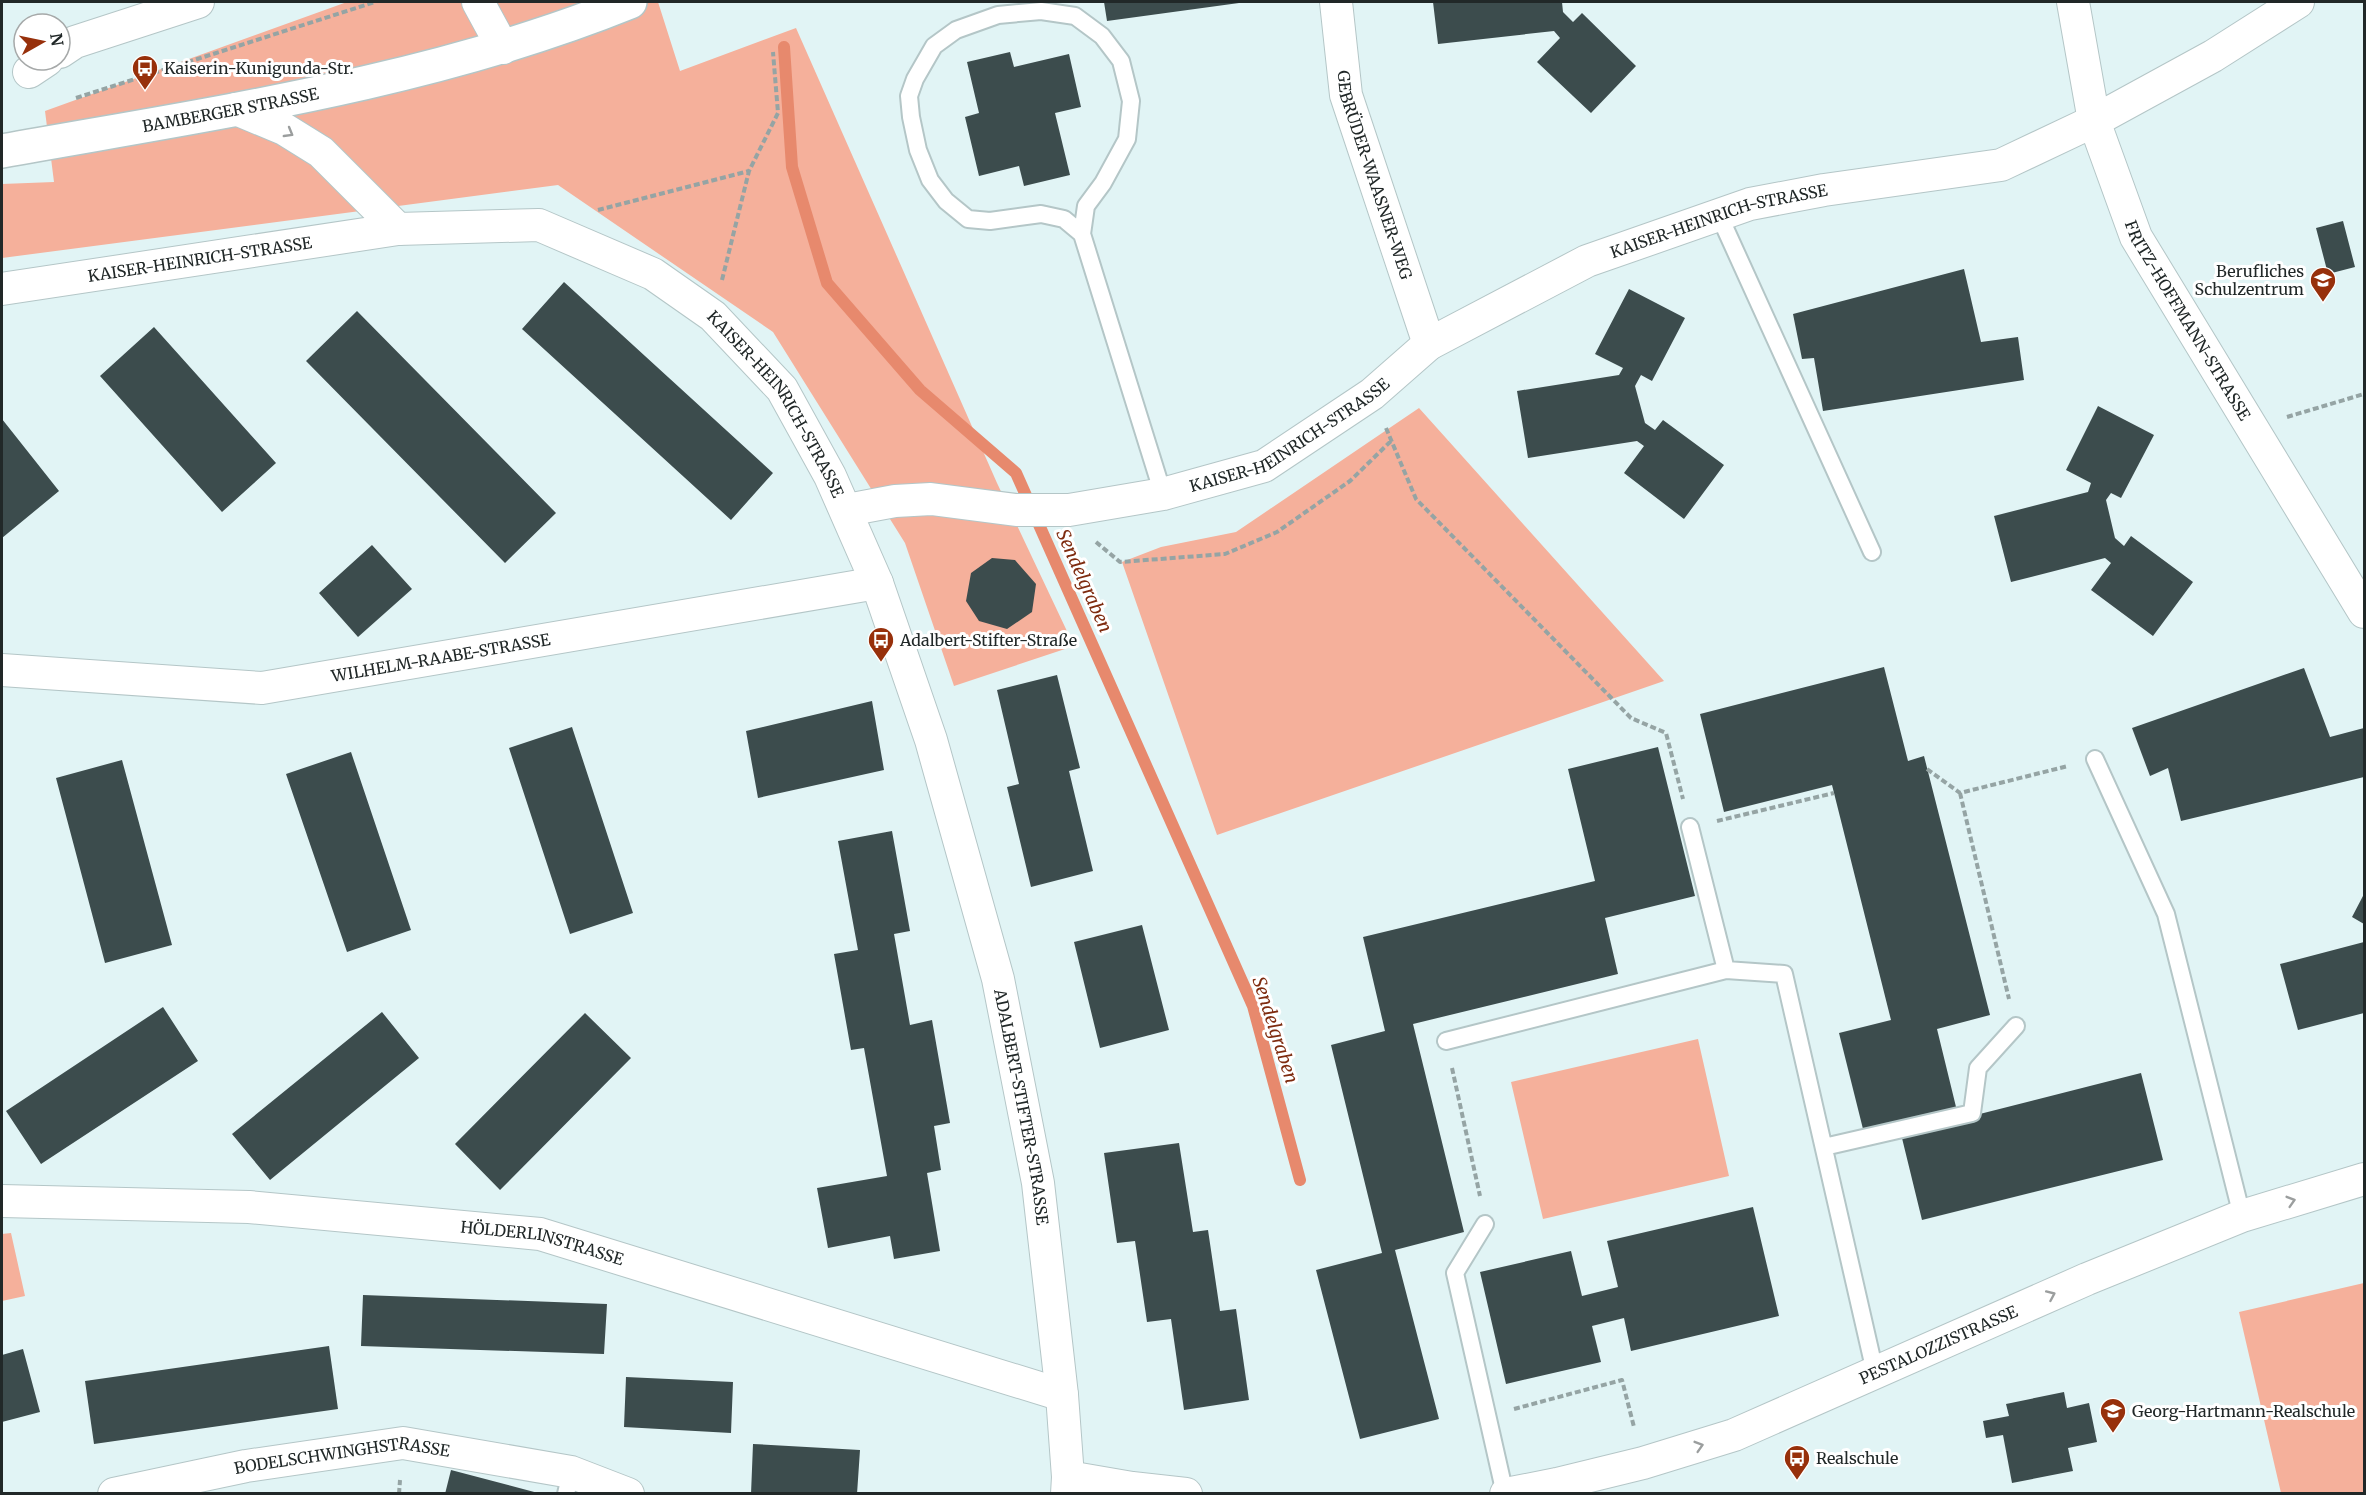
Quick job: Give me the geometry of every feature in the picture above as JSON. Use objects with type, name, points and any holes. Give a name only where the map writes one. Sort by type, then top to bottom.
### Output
[{"type":"main road","name":"BAMBERGER STRASSE","points":[[2,151],[236,109],[380,78],[503,48],[630,2]]},
{"type":"street","points":[[72,44],[198,2]]},
{"type":"street","points":[[478,2],[503,48]]},
{"type":"street","name":"GEBRÜDER-WAASNER-WEG","points":[[1336,2],[1346,95],[1429,344]]},
{"type":"street","name":"FRITZ-HOFFMANN-STRASSE","points":[[2073,2],[2094,121],[2136,237],[2250,428],[2364,612]]},
{"type":"street","name":"KAISER-HEINRICH-STRASSE","points":[[2,289],[398,229],[539,225],[653,274],[713,316],[782,389],[847,510],[895,501],[931,500],[1016,510],[1069,510],[1163,494],[1264,466],[1372,394],[1429,344],[1587,261],[1750,204],[1824,190],[2001,165],[2094,121],[2212,56],[2298,2]]},
{"type":"street","points":[[236,109],[284,129],[321,152],[398,229]]},
{"type":"street","name":"ADALBERT-STIFTER-STRASSE","points":[[847,510],[878,583],[931,740],[998,979],[1038,1183],[1062,1395],[1068,1485]]},
{"type":"street","name":"WILHELM-RAABE-STRASSE","points":[[2,670],[262,688],[878,583]]},
{"type":"street","name":"PESTALOZZISTRASSE","points":[[1505,1494],[1643,1463],[1734,1435],[2087,1279],[2242,1216],[2364,1179]]},
{"type":"street","name":"HÖLDERLINSTRASSE","points":[[2,1201],[249,1207],[540,1234],[1062,1395]]},
{"type":"street","name":"BODELSCHWINGHSTRASSE","points":[[114,1494],[246,1466],[403,1443],[569,1483],[628,1494]]},
{"type":"street","points":[[1068,1485],[1132,1488],[1186,1494]]},
{"type":"lane","points":[[1082,234],[1064,219],[1041,214],[990,221],[968,219],[946,201],[930,180],[918,150],[910,117],[909,96],[915,79],[934,46],[956,30],[998,15],[1041,11],[1075,16],[1102,36],[1121,61],[1131,101],[1127,139],[1103,183],[1086,206],[1082,234],[1163,494]]},
{"type":"lane","points":[[1719,215],[1872,552]]},
{"type":"lane","points":[[2095,759],[2166,914],[2242,1216]]},
{"type":"lane","points":[[1690,827],[1726,970]]},
{"type":"lane","points":[[1446,1041],[1726,970],[1784,975],[1875,1372]]},
{"type":"lane","points":[[1824,1147],[1972,1113],[1978,1068],[2016,1026]]},
{"type":"lane","points":[[1485,1224],[1455,1273],[1505,1494]]},
{"type":"path","points":[[69,100],[375,2]]},
{"type":"path","points":[[713,316],[749,171],[778,113],[773,52]]},
{"type":"path","points":[[594,211],[749,171]]},
{"type":"path","points":[[1372,394],[1416,499],[1631,718],[1666,734],[1690,827],[1834,793]]},
{"type":"path","points":[[2250,428],[2364,394]]},
{"type":"path","points":[[1069,510],[1083,532],[1120,562],[1225,554],[1277,532],[1350,481],[1392,440]]},
{"type":"path","points":[[1960,793],[2095,759]]},
{"type":"path","points":[[1927,769],[1960,793],[2016,1026]]},
{"type":"path","points":[[1456,1090],[1478,1185]]},
{"type":"path","points":[[1487,1416],[1622,1380],[1643,1463]]},
{"type":"shaded area","points":[[347,2],[658,2],[680,71],[796,28],[997,483],[1074,646],[954,686],[905,543],[773,332],[558,185],[2,258],[2,184],[54,182],[45,111]]},
{"type":"shaded area","points":[[1419,408],[1664,681],[1217,835],[1122,562],[1161,547],[1236,532]]},
{"type":"shaded area","points":[[1698,1039],[1729,1176],[1543,1219],[1511,1082]]},
{"type":"shaded area","points":[[11,1233],[25,1296],[2,1301],[2,1234]]},
{"type":"shaded area","points":[[2364,1283],[2364,1493],[2281,1493],[2239,1312]]},
{"type":"building","points":[[1104,2],[1239,2],[1239,3],[1107,21]]},
{"type":"building","points":[[1433,2],[1562,2],[1563,12],[1573,22],[1582,13],[1636,66],[1591,113],[1537,62],[1560,38],[1554,31],[1438,44]]},
{"type":"building","points":[[1010,52],[1014,67],[1069,54],[1081,107],[1055,113],[1070,175],[1024,186],[1019,166],[979,176],[965,117],[979,113],[967,62]]},
{"type":"building","points":[[2343,221],[2355,267],[2328,274],[2316,228]]},
{"type":"building","points":[[1964,269],[1981,342],[2018,337],[2024,380],[1823,411],[1814,358],[1802,359],[1793,314]]},
{"type":"building","points":[[564,282],[773,473],[731,520],[522,329]]},
{"type":"building","points":[[1629,289],[1685,318],[1652,381],[1641,375],[1635,386],[1645,423],[1655,430],[1663,420],[1724,465],[1684,519],[1624,473],[1644,446],[1637,441],[1528,458],[1517,391],[1619,375],[1623,368],[1595,354]]},
{"type":"building","points":[[357,311],[556,513],[505,563],[306,361]]},
{"type":"building","points":[[154,327],[276,463],[222,512],[100,376]]},
{"type":"building","points":[[2098,406],[2154,435],[2121,498],[2111,493],[2106,500],[2115,538],[2124,546],[2131,536],[2193,582],[2153,636],[2091,590],[2111,563],[2105,558],[2011,582],[1994,516],[2088,492],[2091,483],[2066,470]]},
{"type":"building","points":[[2,419],[59,491],[2,538]]},
{"type":"building","points":[[372,545],[412,589],[358,637],[319,593]]},
{"type":"building","points":[[992,558],[1015,560],[1036,584],[1032,612],[1007,629],[979,621],[966,601],[971,573]]},
{"type":"building","points":[[1884,667],[1908,761],[1924,756],[1990,1015],[1937,1029],[1957,1111],[1864,1133],[1839,1033],[1891,1020],[1832,785],[1724,812],[1700,714]]},
{"type":"building","points":[[2304,668],[2330,737],[2364,728],[2364,777],[2181,821],[2168,768],[2150,776],[2132,728]]},
{"type":"building","points":[[1057,675],[1080,768],[1069,771],[1093,871],[1031,887],[1007,787],[1019,784],[997,690]]},
{"type":"building","points":[[872,701],[884,770],[758,798],[746,731]]},
{"type":"building","points":[[572,727],[633,913],[570,934],[509,748]]},
{"type":"building","points":[[1658,747],[1695,896],[1605,918],[1618,974],[1413,1024],[1464,1232],[1395,1250],[1439,1419],[1360,1439],[1316,1270],[1382,1253],[1331,1045],[1385,1031],[1363,937],[1595,881],[1568,769]]},
{"type":"building","points":[[351,752],[411,930],[347,952],[286,774]]},
{"type":"building","points":[[122,760],[172,945],[105,963],[56,778]]},
{"type":"building","points":[[892,831],[910,931],[894,934],[910,1025],[932,1020],[950,1123],[934,1126],[941,1170],[927,1173],[940,1251],[894,1259],[890,1236],[828,1248],[817,1188],[887,1176],[864,1048],[851,1050],[834,954],[858,950],[838,841]]},
{"type":"building","points":[[2364,894],[2364,924],[2352,917]]},
{"type":"building","points":[[1142,925],[1169,1030],[1100,1048],[1074,942]]},
{"type":"building","points":[[2364,942],[2364,1013],[2298,1030],[2280,964]]},
{"type":"building","points":[[163,1007],[198,1061],[41,1164],[6,1111]]},
{"type":"building","points":[[382,1012],[419,1058],[270,1180],[232,1134]]},
{"type":"building","points":[[585,1013],[631,1058],[500,1190],[455,1144]]},
{"type":"building","points":[[2141,1073],[2163,1160],[1922,1220],[1901,1134]]},
{"type":"building","points":[[1179,1143],[1193,1232],[1208,1230],[1220,1311],[1236,1309],[1249,1400],[1184,1410],[1171,1319],[1147,1322],[1135,1241],[1117,1243],[1104,1153]]},
{"type":"building","points":[[1753,1207],[1779,1316],[1631,1351],[1624,1318],[1592,1326],[1601,1362],[1506,1384],[1480,1272],[1571,1251],[1582,1296],[1618,1287],[1607,1241]]},
{"type":"building","points":[[363,1295],[607,1304],[604,1354],[361,1346]]},
{"type":"building","points":[[329,1346],[338,1409],[94,1444],[85,1381]]},
{"type":"building","points":[[23,1349],[40,1412],[2,1422],[2,1355]]},
{"type":"building","points":[[626,1377],[733,1382],[731,1433],[624,1427]]},
{"type":"building","points":[[2064,1392],[2067,1408],[2089,1403],[2097,1442],[2068,1448],[2073,1471],[2012,1483],[2003,1435],[1986,1438],[1983,1421],[2009,1416],[2006,1404]]},
{"type":"building","points":[[753,1444],[860,1450],[857,1494],[751,1494]]},
{"type":"building","points":[[451,1470],[538,1493],[538,1494],[445,1494]]},
{"type":"waterway","name":"Sendelgraben","points":[[784,47],[792,167],[827,283],[920,390],[1016,473],[1253,1006],[1300,1180]]},
{"type":"place","name":"Kaiserin-Kunigunda-Str.","points":[[145,91]]},
{"type":"place","name":"Berufliches Schulzentrum","points":[[2323,303]]},
{"type":"place","name":"Adalbert-Stifter-Straße","points":[[881,663]]},
{"type":"place","name":"Georg-Hartmann-Realschule","points":[[2113,1434]]},
{"type":"place","name":"Realschule","points":[[1797,1481]]}]
